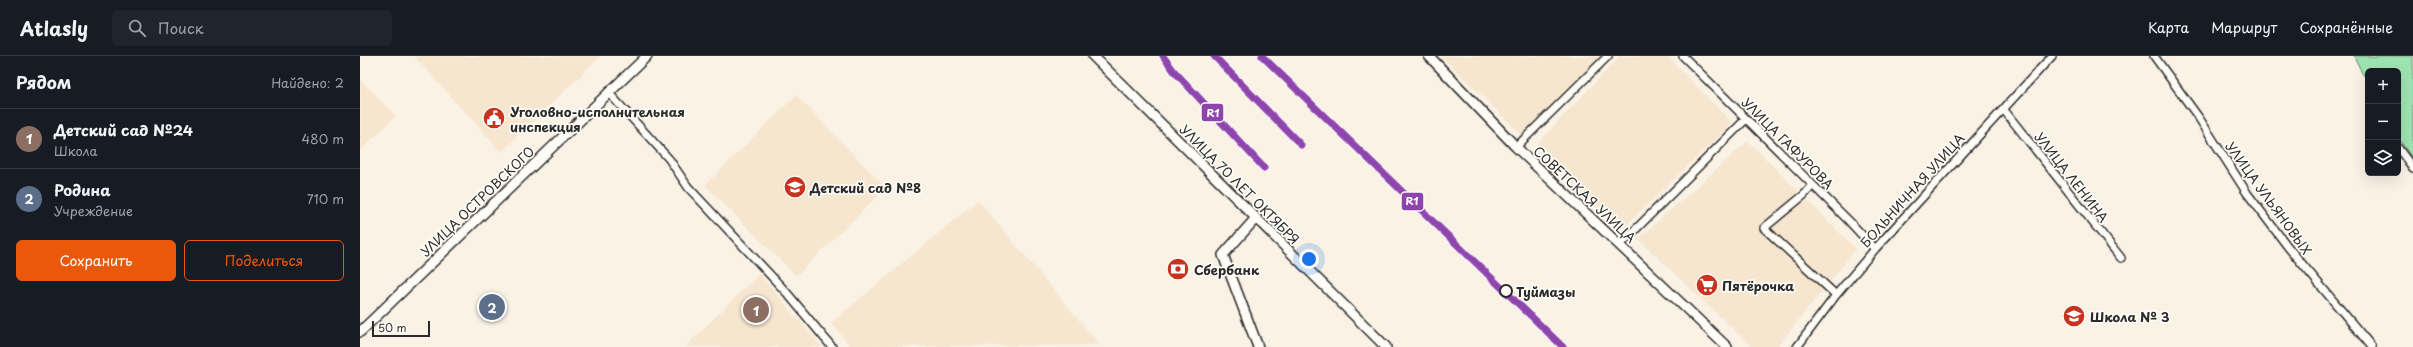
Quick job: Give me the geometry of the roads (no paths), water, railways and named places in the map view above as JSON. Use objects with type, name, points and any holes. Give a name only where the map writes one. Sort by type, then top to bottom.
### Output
[{"type":"main road","name":"УЛИЦА ОСТРОВСКОГО","points":[[360,332],[647,56]]},
{"type":"main road","name":"УЛИЦА 70 ЛЕТ ОКТЯБРЯ","points":[[1093,56],[1386,347]]},
{"type":"main road","name":"СОВЕТСКАЯ УЛИЦА","points":[[1429,56],[1516,148],[1727,347]]},
{"type":"main road","points":[[1256,218],[1224,255],[1258,347]]},
{"type":"street","points":[[1516,148],[1608,56]]},
{"type":"street","name":"УЛИЦА ГАФУРОВА","points":[[1683,56],[1875,249]]},
{"type":"street","name":"БОЛЬНИЧНАЯ УЛИЦА","points":[[1797,347],[1836,294],[1875,249],[2052,56]]},
{"type":"street","name":"УЛИЦА УЛЬЯНОВЫХ","points":[[2154,56],[2199,118],[2247,193],[2288,246],[2372,347]]},
{"type":"street","points":[[608,92],[669,159],[688,187],[787,293],[832,347]]},
{"type":"street","name":"УЛИЦА ЛЕНИНА","points":[[2004,110],[2121,258]]},
{"type":"street","points":[[1620,245],[1746,119]]},
{"type":"street","points":[[2401,152],[2413,168]]},
{"type":"street","points":[[1813,185],[1804,195],[1764,228],[1836,294]]},
{"type":"place","name":"Уголовно-исполнительная инспекция","points":[[494,118]]},
{"type":"place","name":"Детский сад №8","points":[[795,187]]},
{"type":"place","name":"Сбербанк","points":[[1178,269]]},
{"type":"place","name":"Пятёрочка","points":[[1707,285]]},
{"type":"place","name":"Туймазы","points":[[1506,291]]},
{"type":"place","name":"Родина","points":[[492,307]]},
{"type":"place","name":"Детский сад №24","points":[[756,310]]},
{"type":"place","name":"Школа № 3","points":[[2074,316]]}]
